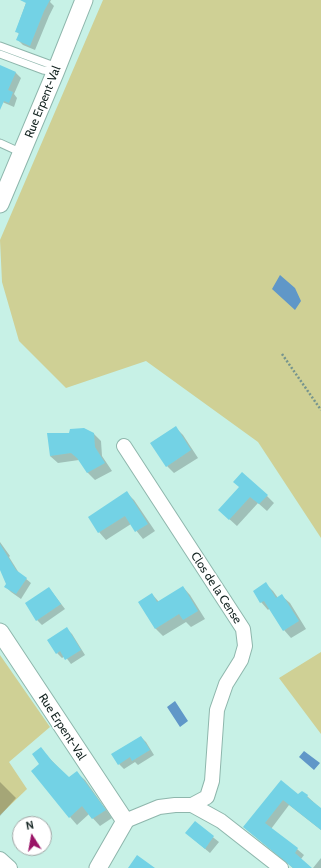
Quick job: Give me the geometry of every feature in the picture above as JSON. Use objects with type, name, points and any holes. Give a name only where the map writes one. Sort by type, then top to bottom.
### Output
[{"type":"street","name":"Rue Erpent-Val","points":[[0,204],[84,0]]},
{"type":"street","name":"Clos de la Cense","points":[[124,446],[243,629],[245,646],[241,660],[226,684],[217,710],[212,781],[207,796],[192,805]]},
{"type":"street","name":"Rue Erpent-Val","points":[[0,632],[125,821]]},
{"type":"street","points":[[98,868],[125,821],[158,807],[192,805],[221,821],[281,868]]},
{"type":"street","points":[[0,859],[10,868]]},
{"type":"lane","points":[[0,46],[56,70]]},
{"type":"lane","points":[[0,54],[43,70],[56,70]]},
{"type":"lane","points":[[0,143],[22,153]]},
{"type":"path","points":[[282,354],[321,410]]},
{"type":"green space","points":[[103,0],[321,0],[321,538],[258,442],[146,361],[66,388],[19,341],[2,282],[0,240]]},
{"type":"green space","points":[[321,652],[321,734],[279,678]]},
{"type":"green space","points":[[0,655],[50,727],[9,762],[27,789],[0,815]]},
{"type":"water","points":[[280,275],[295,288],[301,301],[295,310],[272,289]]},
{"type":"water","points":[[175,701],[188,721],[180,727],[167,707]]},
{"type":"water","points":[[304,751],[320,763],[314,770],[299,757]]},
{"type":"building","points":[[20,0],[50,0],[30,46],[16,40],[19,33],[15,32],[26,3]]},
{"type":"building","points":[[0,65],[16,72],[8,90],[13,92],[9,103],[4,101],[0,110]]},
{"type":"building","points":[[176,426],[191,450],[166,467],[150,443]]},
{"type":"building","points":[[84,428],[94,433],[95,447],[105,463],[87,473],[77,458],[71,453],[50,456],[47,433],[69,433],[70,429]]},
{"type":"building","points":[[242,472],[268,495],[259,504],[250,497],[229,520],[218,510],[239,487],[233,482]]},
{"type":"building","points":[[127,491],[148,524],[135,532],[125,516],[98,533],[88,517]]},
{"type":"building","points":[[0,544],[16,570],[27,578],[16,594],[4,587],[6,584],[0,570]]},
{"type":"building","points":[[266,582],[276,598],[282,594],[299,621],[283,631],[264,601],[260,603],[253,591]]},
{"type":"building","points":[[183,586],[198,611],[183,620],[179,614],[155,629],[138,602],[152,593],[157,602]]},
{"type":"building","points":[[49,587],[61,604],[36,621],[25,603]]},
{"type":"building","points":[[67,627],[81,650],[65,660],[60,651],[56,654],[47,640]]},
{"type":"building","points":[[141,736],[150,750],[132,761],[130,757],[118,765],[111,754]]},
{"type":"building","points":[[41,747],[52,761],[69,777],[77,771],[106,810],[92,819],[82,806],[69,818],[31,771],[39,764],[32,754]]},
{"type":"building","points":[[281,780],[298,794],[302,791],[308,795],[307,797],[321,808],[321,830],[283,800],[265,823],[298,848],[295,853],[312,868],[293,868],[243,827]]},
{"type":"building","points":[[195,821],[214,836],[205,849],[185,833]]},
{"type":"building","points":[[137,855],[155,868],[128,868]]}]
